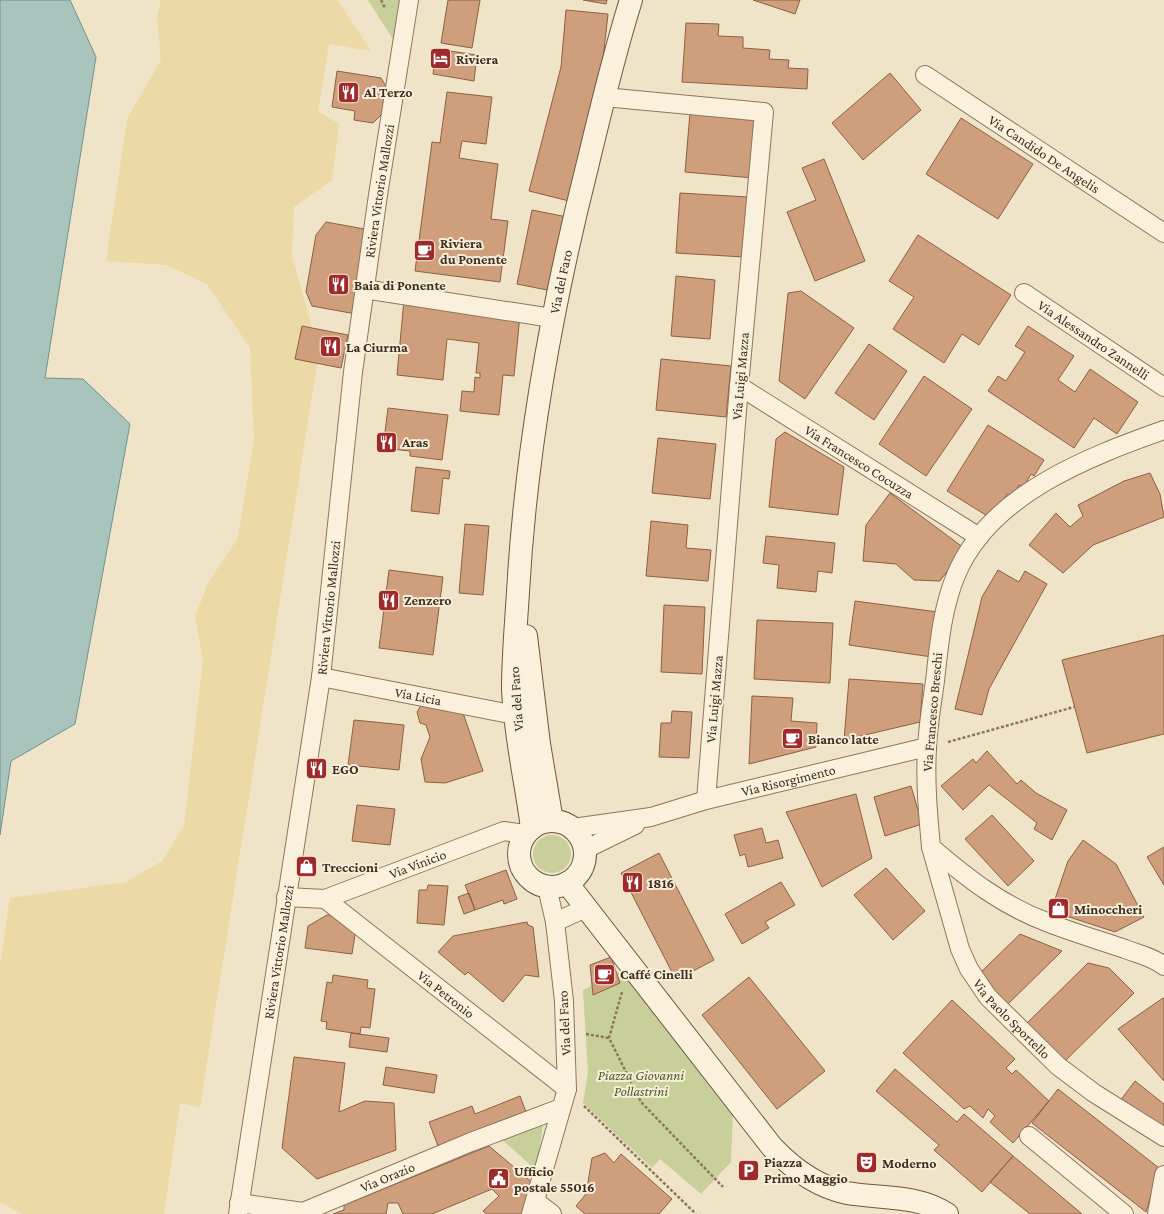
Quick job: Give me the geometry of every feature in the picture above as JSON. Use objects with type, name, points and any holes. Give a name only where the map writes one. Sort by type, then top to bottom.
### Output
[{"type":"street","name":"Riviera Vittorio Mallozzi","points":[[238,1209],[321,677],[353,372],[364,289],[409,0]]},
{"type":"street","name":"Via del Faro","points":[[528,831],[515,715],[513,674],[519,569],[527,481],[552,318],[604,97],[631,0]]},
{"type":"street","name":"Via Candido De Angelis","points":[[925,75],[1164,233]]},
{"type":"street","name":"Via Luigi Mazza","points":[[604,97],[764,112],[739,386],[706,800]]},
{"type":"street","points":[[364,289],[552,318]]},
{"type":"street","name":"Via Alessandro Zannelli","points":[[1024,293],[1164,387]]},
{"type":"street","name":"Via Francesco Cocuzza","points":[[739,386],[979,537]]},
{"type":"street","name":"Via Francesco Breschi","points":[[931,847],[927,797],[927,747],[940,636],[947,602],[956,574],[979,537],[1016,502],[1058,474],[1089,458],[1164,430]]},
{"type":"street","name":"Via del Faro","points":[[519,569],[539,744],[552,821]]},
{"type":"street","name":"Via Licia","points":[[321,677],[515,715]]},
{"type":"street","name":"Via Risorgimento","points":[[584,850],[651,817],[706,800],[927,747]]},
{"type":"street","name":"Via Risorgimento","points":[[573,828],[651,817]]},
{"type":"street","points":[[557,885],[574,878],[582,867],[584,850],[581,839],[573,828],[562,823],[552,821],[540,823],[528,831],[519,852],[520,864],[532,880],[557,885],[586,908],[772,1147],[786,1161],[810,1178],[831,1189],[848,1193],[910,1199],[931,1205],[947,1214]]},
{"type":"street","name":"Via Vinicio","points":[[286,897],[325,899],[504,831],[528,831]]},
{"type":"street","points":[[931,847],[980,888],[1013,908],[1049,923],[1146,956],[1164,966]]},
{"type":"street","name":"Via Paolo Sportello","points":[[931,847],[960,949],[969,969],[988,997],[1058,1066],[1094,1093],[1164,1137]]},
{"type":"street","name":"Via del Faro","points":[[533,1207],[566,1089],[564,1001],[555,922],[557,885]]},
{"type":"street","name":"Via Petronio","points":[[325,899],[566,1089]]},
{"type":"street","points":[[555,922],[586,908]]},
{"type":"street","name":"Via Orazio","points":[[238,1209],[303,1212],[471,1142],[560,1108]]},
{"type":"street","points":[[1029,1136],[1124,1214]]},
{"type":"street","points":[[1157,1214],[1164,1176]]},
{"type":"street","points":[[533,1207],[552,1214]]},
{"type":"path","points":[[927,747],[1074,707]]},
{"type":"path","points":[[630,964],[609,1038],[641,1102],[723,1187]]},
{"type":"path","points":[[566,1089],[696,1214]]},
{"type":"green space","points":[[368,0],[403,0],[396,44]]},
{"type":"green space","points":[[548,835],[556,835],[563,838],[568,843],[571,854],[568,865],[563,870],[556,873],[548,873],[541,870],[536,865],[533,858],[533,850],[536,843],[541,838]]},
{"type":"green space","name":"Piazza Giovanni Pollastrini","points":[[623,970],[733,1112],[731,1162],[701,1194],[660,1159],[652,1168],[583,1103],[588,1072],[583,990]]},
{"type":"green space","points":[[543,1124],[537,1171],[499,1137]]},
{"type":"sand","points":[[161,0],[337,0],[371,51],[329,44],[318,111],[339,124],[332,180],[294,207],[292,256],[319,352],[200,1107],[180,1103],[164,1214],[22,1214],[0,1202],[0,965],[10,898],[126,882],[162,861],[184,826],[203,659],[195,617],[208,583],[238,538],[254,439],[250,348],[207,284],[166,265],[106,261],[127,119],[161,60],[157,17]]},
{"type":"water","points":[[0,0],[70,0],[96,57],[45,378],[83,379],[130,424],[75,724],[11,761],[0,835]]},
{"type":"building","points":[[448,0],[480,0],[472,48],[441,43]]},
{"type":"building","points":[[583,0],[607,0],[606,4]]},
{"type":"building","points":[[753,0],[800,0],[795,14]]},
{"type":"building","points":[[566,10],[608,14],[602,68],[569,201],[529,191],[561,67]]},
{"type":"building","points":[[686,23],[719,24],[718,36],[743,37],[743,48],[770,50],[769,59],[789,60],[788,68],[808,69],[807,89],[682,82]]},
{"type":"building","points":[[437,49],[477,55],[474,81],[433,74]]},
{"type":"building","points":[[337,71],[381,78],[387,88],[383,113],[373,123],[354,120],[355,111],[332,107]]},
{"type":"building","points":[[890,73],[921,110],[863,160],[832,123]]},
{"type":"building","points":[[447,92],[492,97],[486,144],[462,141],[459,158],[498,164],[491,219],[508,221],[500,282],[415,271],[432,142],[440,143]]},
{"type":"building","points":[[690,113],[758,119],[753,178],[685,172]]},
{"type":"building","points":[[961,118],[1033,164],[998,219],[926,174]]},
{"type":"building","points":[[824,159],[865,261],[815,281],[787,212],[816,200],[802,168]]},
{"type":"building","points":[[680,193],[748,197],[744,257],[676,253]]},
{"type":"building","points":[[532,210],[567,217],[552,291],[517,284]]},
{"type":"building","points":[[326,222],[370,230],[356,314],[312,306],[306,292],[316,235]]},
{"type":"building","points":[[918,235],[1011,295],[979,345],[962,334],[944,363],[893,329],[914,297],[889,281]]},
{"type":"building","points":[[676,276],[715,280],[710,339],[671,336]]},
{"type":"building","points":[[801,291],[854,328],[805,399],[779,381],[788,293]]},
{"type":"building","points":[[404,300],[520,315],[514,376],[503,375],[499,415],[460,411],[462,391],[474,392],[475,377],[480,378],[480,373],[476,373],[479,343],[447,339],[443,380],[397,375]]},
{"type":"building","points":[[302,326],[348,335],[341,368],[295,359]]},
{"type":"building","points":[[1028,326],[1074,356],[1058,380],[1075,392],[1090,369],[1138,402],[1117,434],[1094,418],[1074,448],[988,391],[998,376],[1006,381],[1025,352],[1015,346]]},
{"type":"building","points":[[869,344],[907,371],[874,420],[835,393]]},
{"type":"building","points":[[661,359],[731,366],[726,417],[656,410]]},
{"type":"building","points":[[924,376],[972,409],[926,476],[879,444]]},
{"type":"building","points":[[388,408],[448,415],[442,460],[410,456],[410,451],[383,448]]},
{"type":"building","points":[[988,425],[1044,460],[1034,476],[1031,474],[1023,488],[1019,485],[1012,497],[1007,494],[998,508],[996,506],[989,517],[947,491]]},
{"type":"building","points":[[785,432],[844,467],[838,515],[769,507],[776,439]]},
{"type":"building","points":[[658,438],[716,444],[710,499],[652,493]]},
{"type":"building","points":[[416,467],[450,471],[449,479],[443,478],[439,514],[411,511]]},
{"type":"building","points":[[1150,473],[1160,494],[1164,517],[1093,545],[1063,573],[1029,545],[1056,513],[1070,527],[1083,516],[1078,505],[1124,481]]},
{"type":"building","points":[[890,493],[964,548],[940,581],[914,580],[896,564],[863,561],[866,525]]},
{"type":"building","points":[[651,521],[688,525],[686,548],[711,550],[708,581],[646,576]]},
{"type":"building","points":[[465,524],[489,526],[483,595],[459,593]]},
{"type":"building","points":[[766,536],[835,543],[832,573],[818,571],[816,592],[777,588],[779,565],[763,563]]},
{"type":"building","points":[[389,570],[443,577],[433,655],[379,648]]},
{"type":"building","points":[[998,570],[1019,582],[1025,571],[1047,584],[989,689],[982,715],[955,709],[982,597]]},
{"type":"building","points":[[855,601],[938,612],[932,657],[849,645]]},
{"type":"building","points":[[664,605],[705,607],[702,674],[661,672]]},
{"type":"building","points":[[757,620],[833,623],[830,683],[754,679]]},
{"type":"building","points":[[1164,635],[1164,734],[1087,753],[1062,660]]},
{"type":"building","points":[[849,679],[923,684],[920,722],[844,740]]},
{"type":"building","points":[[752,696],[793,698],[791,721],[817,723],[816,747],[749,764]]},
{"type":"building","points":[[423,702],[463,713],[483,771],[445,783],[425,782],[421,759],[430,737],[426,725],[420,723],[417,712]]},
{"type":"building","points":[[672,711],[692,712],[689,758],[659,757],[661,723],[671,723]]},
{"type":"building","points":[[354,720],[404,725],[399,770],[348,765]]},
{"type":"building","points":[[987,751],[1017,784],[1021,780],[1036,793],[1067,810],[1052,840],[1034,829],[1037,823],[989,785],[963,810],[941,786],[973,759],[976,763]]},
{"type":"building","points":[[911,786],[922,824],[885,836],[874,797]]},
{"type":"building","points":[[856,794],[872,858],[822,887],[786,812]]},
{"type":"building","points":[[357,805],[395,809],[390,845],[352,841]]},
{"type":"building","points":[[992,815],[1034,861],[1008,886],[965,839]]},
{"type":"building","points":[[762,828],[766,843],[778,840],[783,858],[748,867],[745,854],[740,856],[734,835]]},
{"type":"building","points":[[1083,840],[1116,864],[1144,917],[1115,932],[1051,911],[1068,861]]},
{"type":"building","points":[[1164,847],[1164,885],[1147,857]]},
{"type":"building","points":[[659,853],[714,960],[676,980],[621,873]]},
{"type":"building","points":[[886,868],[925,911],[893,940],[854,895]]},
{"type":"building","points":[[506,870],[517,899],[504,904],[503,900],[475,910],[465,885]]},
{"type":"building","points":[[781,882],[795,905],[765,922],[769,928],[742,944],[725,914]]},
{"type":"building","points":[[428,885],[448,886],[444,925],[417,923],[419,890],[427,890]]},
{"type":"building","points":[[469,893],[475,910],[464,914],[458,897]]},
{"type":"building","points":[[327,915],[338,915],[356,928],[352,954],[305,948],[308,926]]},
{"type":"building","points":[[527,922],[528,925],[533,927],[539,977],[525,975],[503,1002],[468,972],[465,975],[438,952],[453,936]]},
{"type":"building","points":[[1020,934],[1062,951],[1007,1005],[978,975]]},
{"type":"building","name":"Caffé Cinelli","points":[[611,957],[620,983],[593,995],[590,965]]},
{"type":"building","points":[[1088,963],[1109,968],[1134,993],[1063,1063],[1025,1025]]},
{"type":"building","points":[[333,975],[368,980],[367,988],[375,989],[370,1028],[361,1027],[360,1034],[326,1029],[327,1022],[321,1021],[327,982],[332,983]]},
{"type":"building","points":[[749,977],[825,1071],[777,1109],[702,1015]]},
{"type":"building","points":[[1163,998],[1164,999],[1164,1081],[1118,1029]]},
{"type":"building","points":[[952,1000],[1015,1059],[1006,1068],[1012,1074],[1016,1070],[1049,1101],[1013,1143],[990,1122],[995,1116],[988,1109],[983,1118],[970,1106],[964,1109],[903,1053]]},
{"type":"building","points":[[351,1033],[389,1038],[387,1052],[349,1047]]},
{"type":"building","points":[[294,1057],[345,1063],[339,1112],[365,1101],[394,1103],[396,1150],[317,1179],[282,1148]]},
{"type":"building","points":[[386,1067],[437,1075],[434,1093],[383,1085]]},
{"type":"building","points":[[895,1069],[957,1122],[964,1114],[1013,1156],[982,1192],[934,1150],[939,1145],[876,1091]]},
{"type":"building","points":[[1135,1081],[1164,1104],[1164,1130],[1120,1101]]},
{"type":"building","points":[[1058,1089],[1159,1168],[1146,1212],[1032,1123]]},
{"type":"building","points":[[520,1096],[526,1112],[438,1146],[429,1122],[472,1106],[475,1114]]},
{"type":"building","points":[[489,1146],[534,1184],[526,1214],[487,1214],[483,1211],[499,1196],[492,1189],[432,1214],[403,1214],[398,1203],[388,1203],[386,1214],[333,1214],[344,1210],[344,1205]]},
{"type":"building","points":[[605,1153],[614,1163],[621,1154],[672,1199],[659,1214],[585,1214],[576,1206],[586,1194],[592,1158]]},
{"type":"building","points":[[1013,1156],[1082,1214],[1030,1214],[990,1182]]},
{"type":"place","name":"Riviera","points":[[440,59]]},
{"type":"place","name":"Al Terzo","points":[[348,92]]},
{"type":"place","name":"Riviera du Ponente","points":[[424,251]]},
{"type":"place","name":"Baia di Ponente","points":[[339,285]]},
{"type":"place","name":"La Ciurma","points":[[331,347]]},
{"type":"place","name":"Aras","points":[[387,442]]},
{"type":"place","name":"Zenzero","points":[[389,600]]},
{"type":"place","name":"Bianco latte","points":[[792,739]]},
{"type":"place","name":"EGO","points":[[317,769]]},
{"type":"place","name":"Treccioni","points":[[306,867]]},
{"type":"place","name":"1816","points":[[633,883]]},
{"type":"place","name":"Minoccheri","points":[[1059,909]]},
{"type":"place","name":"Caffé Cinelli","points":[[604,974]]},
{"type":"place","name":"Moderno","points":[[866,1163]]},
{"type":"place","name":"Piazza Primo Maggio","points":[[748,1170]]},
{"type":"place","name":"Ufficio postale 55016","points":[[499,1179]]}]
